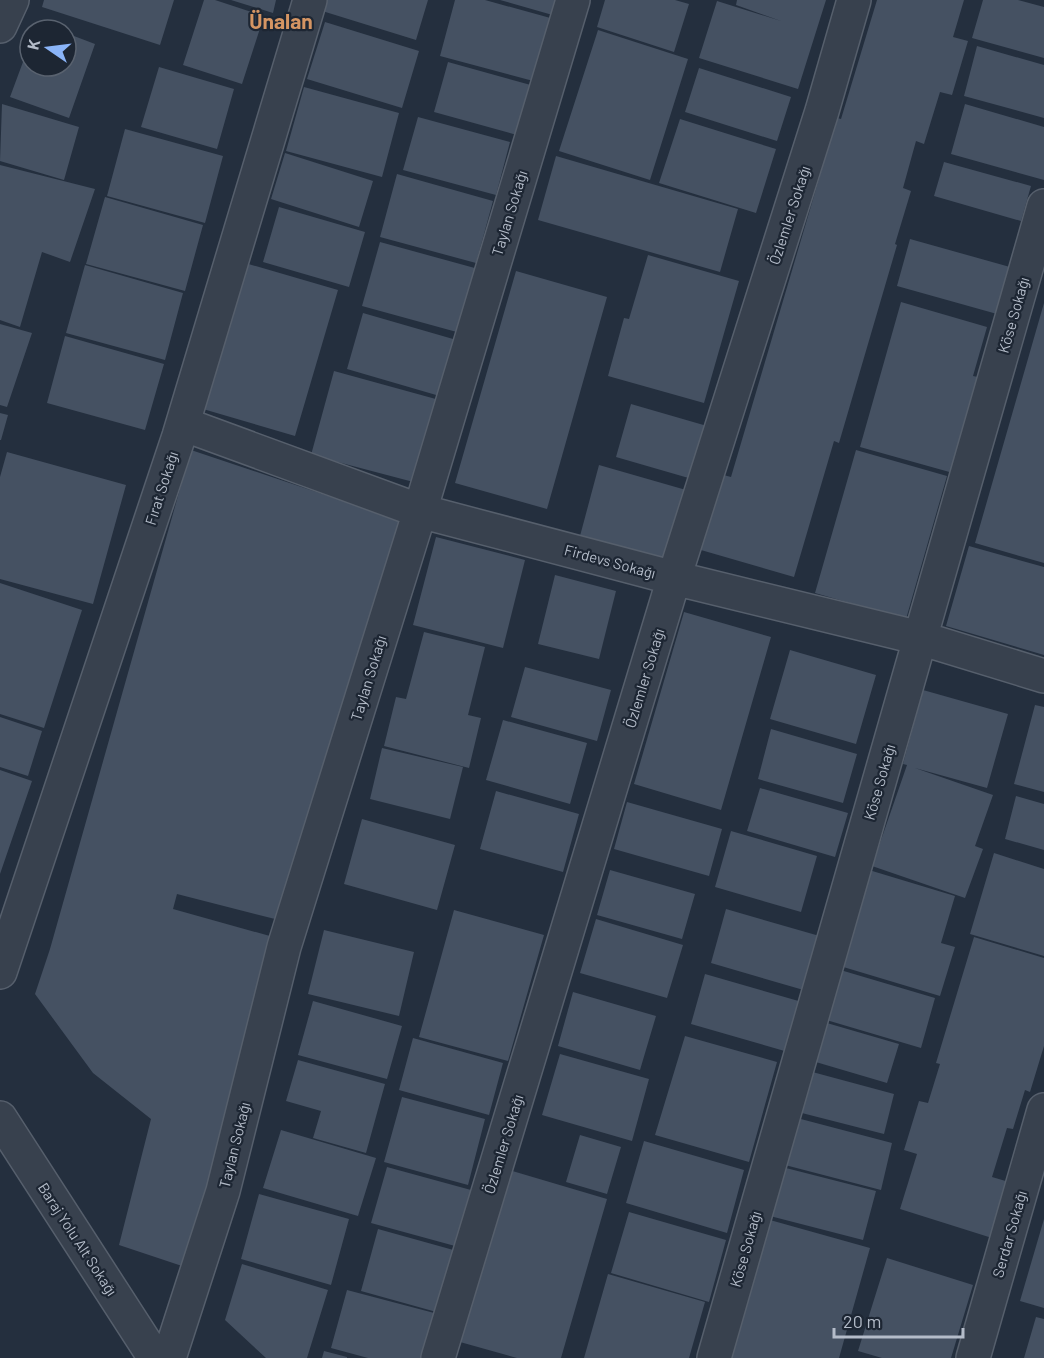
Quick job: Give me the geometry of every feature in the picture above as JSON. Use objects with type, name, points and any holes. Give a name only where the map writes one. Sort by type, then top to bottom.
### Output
[{"type":"street","points":[[0,27],[12,0]]},
{"type":"street","name":"Fırat Sokağı","points":[[0,972],[183,424],[310,0]]},
{"type":"street","name":"Taylan Sokağı","points":[[168,1358],[223,1191],[284,947],[420,511],[573,0]]},
{"type":"street","name":"Özlemler Sokağı","points":[[438,1358],[674,578],[822,111],[854,0]]},
{"type":"street","name":"Köse Sokağı","points":[[714,1358],[1044,206]]},
{"type":"street","name":"Firdevs Sokağı","points":[[183,424],[420,511],[674,578],[920,638],[1044,676]]},
{"type":"street","name":"Serdar Sokağı","points":[[973,1358],[1044,1110]]},
{"type":"street","name":"Baraj Yolu Alt Sokağı","points":[[0,1121],[155,1358]]},
{"type":"building","points":[[44,0],[174,0],[160,45],[42,7]]},
{"type":"building","points":[[204,0],[215,0],[264,16],[242,84],[183,65]]},
{"type":"building","points":[[231,0],[276,0],[273,13]]},
{"type":"building","points":[[322,0],[428,0],[416,40],[319,10]]},
{"type":"building","points":[[455,0],[485,0],[554,19],[537,82],[440,56]]},
{"type":"building","points":[[500,0],[560,0],[556,16]]},
{"type":"building","points":[[605,0],[675,0],[689,4],[674,52],[597,27]]},
{"type":"building","points":[[737,0],[826,0],[798,89],[699,58],[717,1],[781,21],[736,5]]},
{"type":"building","points":[[877,0],[964,0],[953,37],[968,41],[952,95],[940,92],[924,144],[916,141],[903,188],[911,191],[895,244],[897,245],[839,443],[834,441],[794,577],[694,548],[716,473],[731,477],[837,118],[841,119]]},
{"type":"building","points":[[983,0],[1018,0],[1044,7],[1044,58],[972,38]]},
{"type":"building","points":[[325,22],[419,51],[402,108],[307,79]]},
{"type":"building","points":[[598,30],[688,59],[650,180],[559,151]]},
{"type":"building","points":[[78,38],[95,44],[69,118],[10,97],[18,75],[18,78],[78,78]]},
{"type":"building","points":[[977,46],[1044,65],[1044,118],[964,96]]},
{"type":"building","points":[[448,62],[538,87],[524,137],[434,112]]},
{"type":"building","points":[[159,67],[234,89],[217,149],[141,127]]},
{"type":"building","points":[[699,68],[791,97],[777,141],[685,112]]},
{"type":"building","points":[[304,87],[399,113],[382,177],[286,151]]},
{"type":"building","points":[[2,104],[79,127],[64,180],[0,161]]},
{"type":"building","points":[[965,104],[1044,127],[1044,180],[951,154]]},
{"type":"building","points":[[418,117],[510,142],[496,195],[403,170]]},
{"type":"building","points":[[680,119],[776,149],[756,213],[659,183]]},
{"type":"building","points":[[125,129],[223,156],[205,223],[107,196]]},
{"type":"building","points":[[285,153],[373,181],[359,227],[271,199]]},
{"type":"building","points":[[556,156],[738,209],[720,272],[538,220]]},
{"type":"building","points":[[944,162],[1031,186],[1021,221],[934,196]]},
{"type":"building","points":[[0,165],[95,189],[70,262],[42,252],[20,327],[0,320]]},
{"type":"building","points":[[397,174],[493,201],[476,263],[380,237]]},
{"type":"building","points":[[105,197],[203,225],[185,291],[86,264]]},
{"type":"building","points":[[279,207],[365,232],[349,287],[263,262]]},
{"type":"building","points":[[910,239],[1010,267],[997,314],[897,286]]},
{"type":"building","points":[[380,242],[482,270],[464,334],[362,306]]},
{"type":"building","points":[[648,255],[739,281],[704,403],[608,376],[624,318],[629,319]]},
{"type":"building","points":[[245,263],[338,290],[295,436],[203,409]]},
{"type":"building","points":[[85,265],[183,293],[165,360],[66,333]]},
{"type":"building","points":[[516,271],[607,297],[547,509],[455,483]]},
{"type":"building","points":[[901,302],[987,327],[973,376],[978,377],[953,473],[860,447]]},
{"type":"building","points":[[1044,303],[1044,563],[975,543]]},
{"type":"building","points":[[363,313],[460,341],[443,397],[347,369]]},
{"type":"building","points":[[0,324],[32,333],[7,407],[0,405]]},
{"type":"building","points":[[65,336],[164,364],[145,430],[47,403]]},
{"type":"building","points":[[334,371],[443,401],[421,484],[311,455]]},
{"type":"building","points":[[631,404],[707,426],[692,479],[616,457]]},
{"type":"building","points":[[0,413],[8,415],[1,440],[0,440]]},
{"type":"building","points":[[191,450],[403,521],[279,920],[177,894],[173,909],[277,938],[191,1269],[119,1245],[151,1119],[93,1073],[35,994],[50,949]]},
{"type":"building","points":[[856,450],[947,476],[906,619],[815,593]]},
{"type":"building","points":[[7,452],[126,485],[93,604],[0,579],[0,477]]},
{"type":"building","points":[[599,465],[693,492],[672,562],[580,536]]},
{"type":"building","points":[[436,537],[525,560],[503,648],[413,625]]},
{"type":"building","points":[[969,546],[1044,567],[1044,655],[946,626]]},
{"type":"building","points":[[555,575],[616,591],[599,659],[538,644]]},
{"type":"building","points":[[0,583],[82,610],[44,728],[0,714]]},
{"type":"building","points":[[684,612],[771,637],[721,810],[634,784]]},
{"type":"building","points":[[424,632],[485,647],[468,715],[481,718],[469,768],[384,746],[396,697],[406,699]]},
{"type":"building","points":[[790,650],[876,675],[856,744],[770,719]]},
{"type":"building","points":[[525,667],[611,690],[597,741],[511,717]]},
{"type":"building","points":[[923,690],[1008,714],[987,788],[915,768],[993,795],[975,846],[983,849],[965,898],[872,866],[907,765],[903,764]]},
{"type":"building","points":[[1035,705],[1044,707],[1044,792],[1014,784]]},
{"type":"building","points":[[0,717],[42,731],[28,776],[0,767]]},
{"type":"building","points":[[503,720],[587,743],[570,804],[486,780]]},
{"type":"building","points":[[771,729],[857,754],[843,803],[758,779]]},
{"type":"building","points":[[382,748],[463,767],[450,819],[370,799]]},
{"type":"building","points":[[0,770],[32,781],[0,874]]},
{"type":"building","points":[[760,788],[848,813],[835,857],[747,831]]},
{"type":"building","points":[[496,791],[579,814],[563,872],[480,849]]},
{"type":"building","points":[[1016,796],[1044,804],[1044,850],[1005,839]]},
{"type":"building","points":[[627,802],[722,829],[709,876],[614,849]]},
{"type":"building","points":[[362,819],[455,845],[437,910],[344,884]]},
{"type":"building","points":[[731,831],[817,856],[801,912],[715,887]]},
{"type":"building","points":[[994,853],[1044,869],[1044,956],[970,934]]},
{"type":"building","points":[[610,870],[695,894],[682,939],[597,915]]},
{"type":"building","points":[[869,870],[955,896],[941,943],[955,947],[940,996],[840,966]]},
{"type":"building","points":[[726,909],[823,937],[807,991],[711,963]]},
{"type":"building","points":[[454,910],[544,935],[508,1061],[419,1037]]},
{"type":"building","points":[[596,919],[683,945],[667,998],[580,973]]},
{"type":"building","points":[[324,930],[414,952],[399,1016],[308,994]]},
{"type":"building","points":[[974,937],[1044,958],[1044,1046],[1030,1092],[1025,1090],[1013,1129],[1007,1128],[992,1177],[1009,1182],[992,1238],[900,1209],[917,1154],[904,1150],[919,1101],[928,1103],[940,1064],[936,1063]]},
{"type":"building","points":[[837,969],[935,998],[921,1048],[823,1019]]},
{"type":"building","points":[[705,974],[802,1002],[788,1052],[691,1024]]},
{"type":"building","points":[[573,992],[656,1016],[640,1070],[558,1046]]},
{"type":"building","points":[[313,1001],[402,1026],[387,1079],[298,1055]]},
{"type":"building","points":[[820,1021],[899,1044],[887,1083],[809,1060]]},
{"type":"building","points":[[685,1036],[777,1062],[749,1162],[655,1135]]},
{"type":"building","points":[[413,1038],[503,1063],[489,1115],[399,1090]]},
{"type":"building","points":[[560,1054],[649,1079],[632,1141],[542,1115]]},
{"type":"building","points":[[298,1060],[385,1084],[366,1153],[313,1138],[321,1111],[286,1101]]},
{"type":"building","points":[[805,1070],[894,1094],[884,1134],[794,1111]]},
{"type":"building","points":[[402,1097],[485,1119],[468,1185],[384,1162]]},
{"type":"building","points":[[797,1118],[892,1143],[881,1190],[785,1165]]},
{"type":"building","points":[[281,1130],[376,1158],[358,1216],[263,1188]]},
{"type":"building","points":[[580,1135],[621,1147],[607,1194],[566,1182]]},
{"type":"building","points":[[644,1141],[744,1170],[727,1233],[626,1203]]},
{"type":"building","points":[[387,1167],[471,1190],[455,1246],[371,1223]]},
{"type":"building","points":[[782,1167],[876,1191],[863,1240],[770,1216]]},
{"type":"building","points":[[509,1170],[607,1199],[561,1358],[517,1358],[460,1342]]},
{"type":"building","points":[[259,1194],[349,1219],[331,1285],[241,1259]]},
{"type":"building","points":[[629,1212],[726,1240],[709,1302],[611,1273]]},
{"type":"building","points":[[1044,1219],[1044,1308],[1020,1301]]},
{"type":"building","points":[[770,1220],[870,1248],[839,1358],[731,1358]]},
{"type":"building","points":[[378,1229],[457,1251],[440,1313],[361,1291]]},
{"type":"building","points":[[887,1258],[973,1285],[951,1358],[882,1358],[858,1351]]},
{"type":"building","points":[[242,1264],[328,1290],[307,1358],[266,1358],[225,1320]]},
{"type":"building","points":[[608,1274],[705,1302],[689,1358],[584,1358]]},
{"type":"building","points":[[347,1290],[438,1314],[426,1358],[368,1358],[331,1348]]},
{"type":"building","points":[[1036,1317],[1044,1319],[1044,1358],[1024,1358]]},
{"type":"building","points":[[324,1351],[347,1357],[347,1358],[322,1358]]},
{"type":"district","name":"Ünalan","points":[[281,20]]}]
